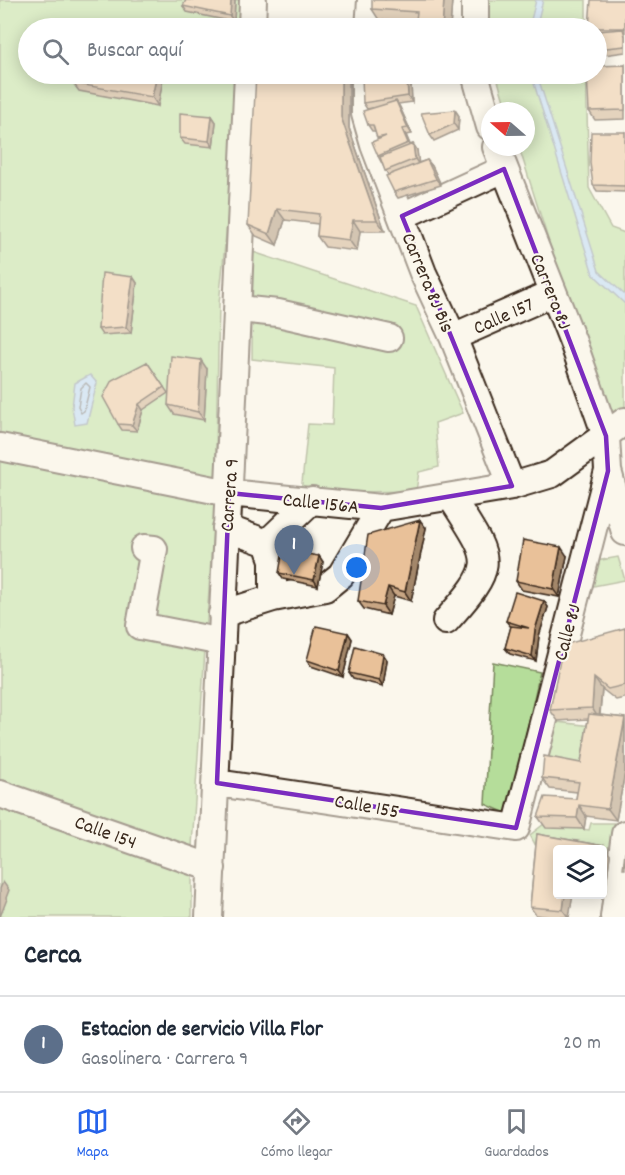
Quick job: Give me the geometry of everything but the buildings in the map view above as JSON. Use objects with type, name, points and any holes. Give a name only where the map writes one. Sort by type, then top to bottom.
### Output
[{"type":"street","points":[[252,18],[253,0]]},
{"type":"street","points":[[370,18],[371,0]]},
{"type":"street","points":[[475,18],[476,0]]},
{"type":"street","name":"Carrera 9","points":[[209,917],[238,309],[242,159],[247,84]]},
{"type":"street","name":"Carrera 8J Bis","points":[[365,84],[365,114],[374,145],[423,273],[453,337],[512,486]]},
{"type":"street","points":[[478,84],[483,102]]},
{"type":"street","points":[[402,216],[500,158]]},
{"type":"street","name":"Carrera 8J","points":[[500,158],[553,292],[615,429]]},
{"type":"street","name":"Calle 157","points":[[453,337],[553,292]]},
{"type":"street","points":[[238,309],[278,313],[389,338]]},
{"type":"street","name":"Calle 8J","points":[[516,828],[608,471],[615,429]]},
{"type":"street","name":"Calle 156A","points":[[0,447],[229,493],[381,508],[512,486],[552,474],[615,429]]},
{"type":"street","points":[[608,471],[625,532]]},
{"type":"street","points":[[446,621],[476,587],[484,571],[484,555],[451,497]]},
{"type":"street","points":[[267,543],[312,500]]},
{"type":"street","points":[[222,614],[273,598],[325,588],[341,575],[381,508]]},
{"type":"street","points":[[226,528],[267,543]]},
{"type":"street","points":[[267,543],[273,560],[273,598]]},
{"type":"street","points":[[144,548],[154,549],[134,626],[222,642]]},
{"type":"street","points":[[561,651],[593,641]]},
{"type":"street","name":"Calle 155","points":[[217,783],[516,828]]},
{"type":"street","name":"Calle 154","points":[[0,794],[212,868]]},
{"type":"street","points":[[618,915],[625,834]]},
{"type":"highlighted area","points":[[504,169],[606,436],[608,471],[516,828],[217,783],[229,493],[381,508],[512,486],[402,216]]},
{"type":"green space","points":[[0,0],[252,0],[251,18],[18,18],[18,84],[241,84],[219,304],[215,499],[192,846],[192,917],[0,917]]},
{"type":"green space","points":[[486,0],[586,0],[586,18],[489,18]]},
{"type":"green space","points":[[499,84],[586,84],[589,188],[611,228],[625,233],[625,409],[608,417],[580,341],[522,156],[535,156],[535,102],[504,102]]},
{"type":"green space","points":[[253,252],[416,306],[463,413],[435,423],[439,467],[419,472],[416,491],[301,493],[308,424],[332,425],[334,368],[252,359]]},
{"type":"green space","points":[[618,557],[625,580],[583,588],[591,562]]},
{"type":"green space","points":[[493,662],[540,672],[508,814],[485,804]]},
{"type":"green space","points":[[549,721],[592,726],[585,769],[541,764]]},
{"type":"green space","points":[[591,823],[617,823],[610,855],[607,853],[607,845],[553,845],[553,848],[537,848],[530,835],[544,824],[589,830]]},
{"type":"water","points":[[536,0],[543,0],[538,18],[532,18]]},
{"type":"water","points":[[534,84],[540,84],[599,271],[625,295],[625,304],[593,274]]},
{"type":"water","points":[[90,375],[97,383],[87,423],[75,425],[72,407],[75,383]]},
{"type":"place","name":"Estacion de servicio Villa Flor","points":[[294,575]]}]
